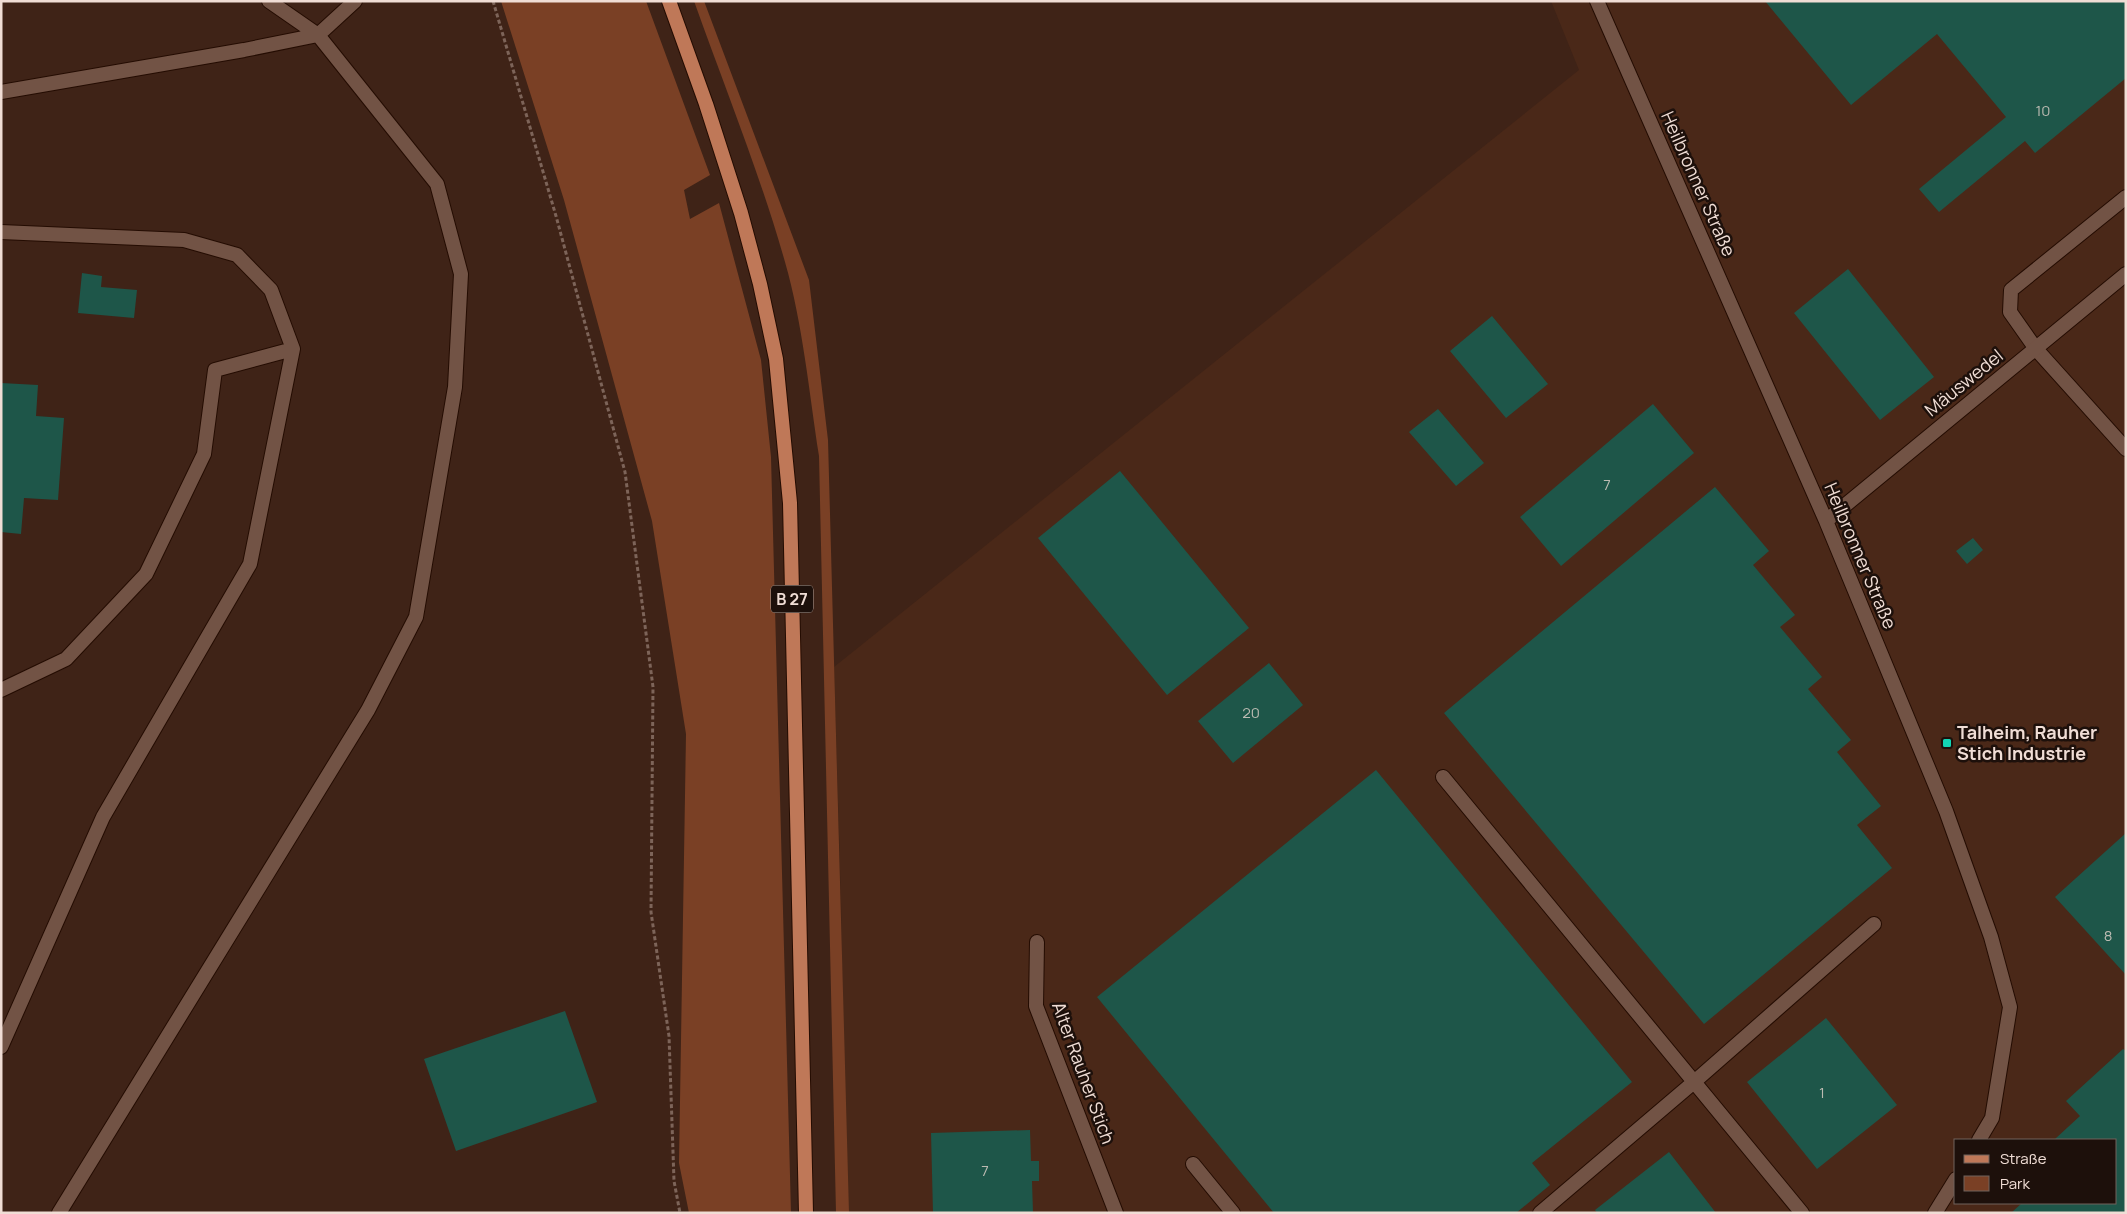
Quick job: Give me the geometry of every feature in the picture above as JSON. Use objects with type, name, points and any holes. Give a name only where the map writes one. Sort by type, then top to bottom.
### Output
[{"type":"main road","name":"B 27","points":[[669,1],[706,104],[741,214],[760,284],[776,359],[790,503],[806,1213]]},
{"type":"street","points":[[59,1213],[368,710],[416,617],[455,387],[461,274],[437,184],[318,35],[269,1]]},
{"type":"street","points":[[1,92],[244,50],[318,35],[355,1]]},
{"type":"street","name":"Heilbronner Straße","points":[[1597,1],[1826,521],[1946,812],[1991,938],[2010,1007],[1992,1118],[1980,1139]]},
{"type":"street","points":[[2126,197],[2011,290],[2010,312],[2036,349],[2126,449]]},
{"type":"street","points":[[1,232],[184,240],[236,255],[271,290],[293,349],[250,564],[103,817],[1,1047]]},
{"type":"street","name":"Mäuswedel","points":[[1826,521],[2126,274]]},
{"type":"street","points":[[1,690],[66,659],[146,574],[204,454],[215,370],[293,349]]},
{"type":"street","points":[[1443,777],[1802,1213]]},
{"type":"street","points":[[1540,1213],[1694,1082],[1874,924]]},
{"type":"street","name":"Alter Rauher Stich","points":[[1037,942],[1036,1006],[1116,1213]]},
{"type":"street","points":[[1193,1164],[1233,1213]]},
{"type":"street","points":[[1935,1213],[1954,1182]]},
{"type":"path","points":[[493,1],[556,216],[625,472],[653,687],[651,912],[669,1036],[674,1181],[680,1213]]},
{"type":"shaded area","points":[[1551,1],[2126,1],[2126,1213],[846,1213],[841,903],[834,667],[1579,70]]},
{"type":"green space","points":[[501,1],[646,1],[710,175],[684,190],[690,219],[719,203],[761,360],[771,457],[791,1213],[689,1213],[679,1163],[686,734],[652,521],[564,200]]},
{"type":"green space","points":[[694,1],[704,1],[809,280],[828,440],[849,1213],[836,1213],[819,456],[801,334],[785,262],[753,164]]},
{"type":"building","points":[[1765,1],[2126,1],[2126,78],[2035,153],[2025,141],[1939,212],[1919,189],[2006,117],[1937,34],[1851,105]]},
{"type":"building","points":[[1848,269],[1934,377],[1880,420],[1794,313]]},
{"type":"building","points":[[82,273],[102,276],[101,287],[137,290],[134,318],[78,313]]},
{"type":"building","points":[[1492,316],[1548,384],[1506,418],[1450,351]]},
{"type":"building","points":[[1,383],[38,385],[36,416],[64,418],[58,500],[24,498],[21,534],[1,532]]},
{"type":"building","points":[[1653,404],[1694,453],[1561,566],[1520,517]]},
{"type":"building","points":[[1438,409],[1484,463],[1456,486],[1409,432]]},
{"type":"building","points":[[1120,471],[1249,628],[1167,695],[1038,538]]},
{"type":"building","points":[[1715,487],[1769,551],[1753,565],[1795,615],[1780,627],[1822,677],[1808,689],[1851,740],[1837,752],[1881,806],[1857,825],[1892,868],[1704,1024],[1444,713]]},
{"type":"building","points":[[1973,538],[1983,550],[1967,564],[1956,551]]},
{"type":"building","points":[[1269,663],[1303,705],[1233,763],[1198,721]]},
{"type":"building","points":[[1376,770],[1632,1082],[1532,1163],[1550,1185],[1516,1213],[1274,1213],[1097,997]]},
{"type":"building","points":[[2126,833],[2126,975],[2055,897]]},
{"type":"building","points":[[565,1011],[597,1102],[456,1151],[424,1059]]},
{"type":"building","points":[[1826,1018],[1897,1105],[1817,1169],[1747,1082]]},
{"type":"building","points":[[2123,1049],[2126,1051],[2126,1213],[2011,1213],[2021,1204],[2117,1204],[2117,1139],[2055,1139],[2080,1116],[2066,1101]]},
{"type":"building","points":[[1030,1130],[1031,1161],[1039,1161],[1039,1181],[1032,1181],[1033,1213],[933,1213],[931,1133]]},
{"type":"building","points":[[1669,1152],[1716,1213],[1597,1213],[1595,1210]]},
{"type":"place","name":"Talheim, Rauher Stich Industrie","points":[[1947,743]]}]
